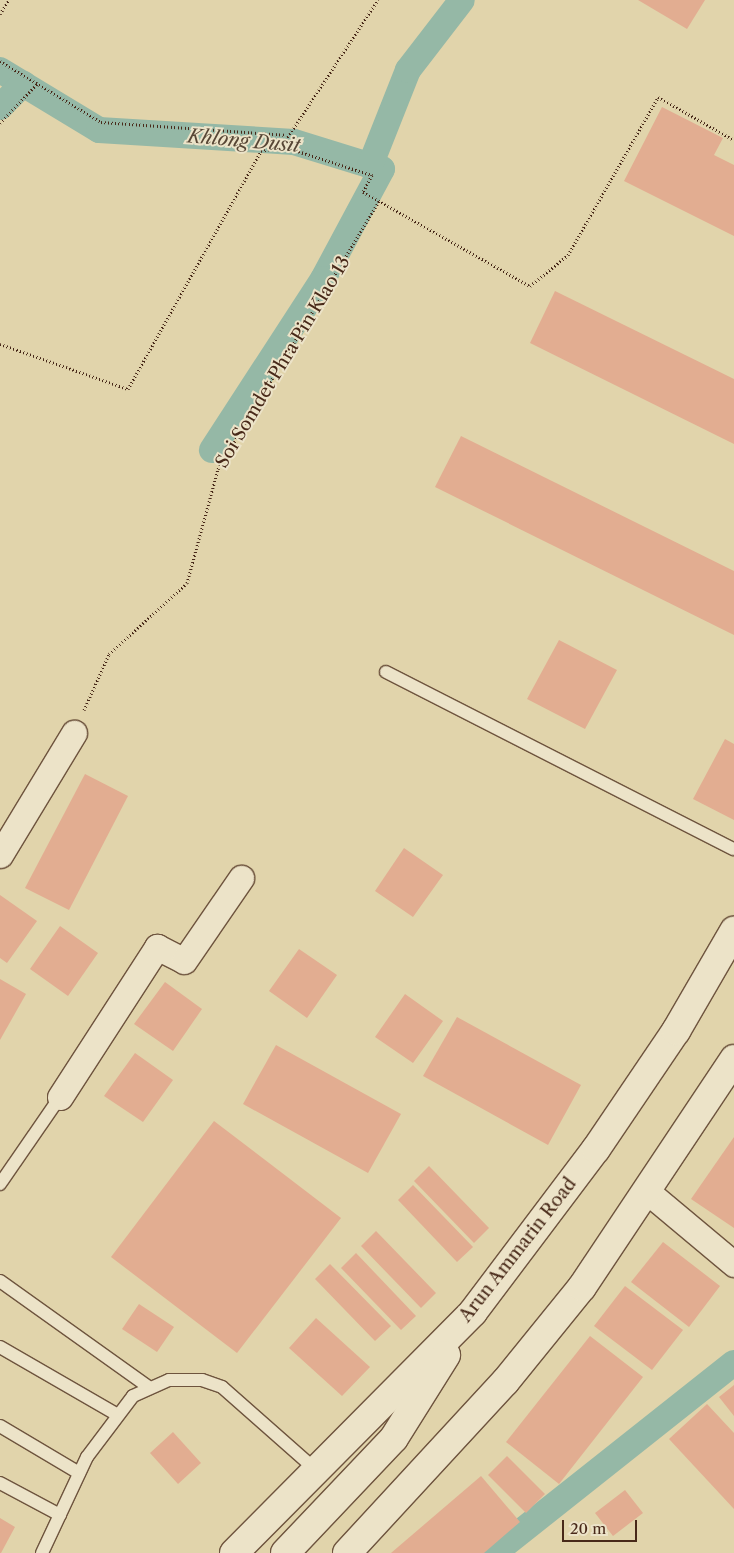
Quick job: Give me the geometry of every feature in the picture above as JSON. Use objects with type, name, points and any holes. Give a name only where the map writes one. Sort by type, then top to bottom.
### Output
[{"type":"main road","name":"Arun Ammarin Road","points":[[234,1553],[473,1312],[596,1149],[676,1031],[734,931]]},
{"type":"main road","points":[[347,1553],[505,1382],[582,1287],[649,1193],[734,1059]]},
{"type":"main road","points":[[285,1553],[394,1438],[473,1312]]},
{"type":"street","points":[[0,855],[74,733]]},
{"type":"street","points":[[60,1097],[157,947],[184,960],[241,878]]},
{"type":"street","points":[[649,1193],[734,1264]]},
{"type":"lane","points":[[386,672],[734,849]]},
{"type":"lane","points":[[0,1184],[60,1097]]},
{"type":"lane","points":[[0,1281],[150,1388]]},
{"type":"lane","points":[[0,1347],[118,1415]]},
{"type":"lane","points":[[42,1553],[80,1473],[118,1415],[133,1396],[168,1380],[202,1380],[222,1387],[316,1470]]},
{"type":"lane","points":[[0,1426],[80,1473]]},
{"type":"lane","points":[[0,1484],[60,1514]]},
{"type":"path","points":[[0,14],[9,0]]},
{"type":"path","points":[[282,146],[285,135],[378,0]]},
{"type":"path","points":[[0,61],[101,122],[285,135]]},
{"type":"path","points":[[0,122],[37,84]]},
{"type":"path","points":[[0,344],[128,389],[261,151],[282,146],[372,174],[363,192],[530,286],[568,255],[658,97],[734,140]]},
{"type":"path","name":"Soi Somdet Phra Pin Klao 13","points":[[74,733],[109,654],[186,583],[218,469],[379,201]]},
{"type":"building","points":[[638,0],[705,0],[687,29]]},
{"type":"building","points":[[662,107],[723,138],[714,155],[734,165],[734,236],[624,181]]},
{"type":"building","points":[[555,291],[734,379],[734,444],[530,343]]},
{"type":"building","points":[[461,436],[734,571],[734,635],[435,487]]},
{"type":"building","points":[[559,640],[617,670],[585,729],[527,699]]},
{"type":"building","points":[[725,739],[734,744],[734,820],[693,799]]},
{"type":"building","points":[[85,774],[128,796],[69,910],[25,888]]},
{"type":"building","points":[[404,848],[443,875],[413,917],[375,891]]},
{"type":"building","points":[[0,895],[37,921],[7,963],[0,958]]},
{"type":"building","points":[[60,926],[98,953],[68,996],[30,969]]},
{"type":"building","points":[[299,949],[337,975],[307,1018],[269,991]]},
{"type":"building","points":[[0,979],[26,994],[0,1040]]},
{"type":"building","points":[[165,982],[202,1009],[173,1051],[134,1024]]},
{"type":"building","points":[[405,994],[443,1021],[413,1063],[375,1037]]},
{"type":"building","points":[[457,1017],[581,1085],[548,1145],[423,1076]]},
{"type":"building","points":[[276,1045],[401,1114],[368,1173],[243,1104]]},
{"type":"building","points":[[135,1053],[173,1080],[143,1122],[104,1096]]},
{"type":"building","points":[[214,1121],[341,1218],[237,1353],[111,1257]]},
{"type":"building","points":[[734,1137],[734,1228],[691,1199]]},
{"type":"building","points":[[429,1166],[489,1228],[474,1243],[414,1181]]},
{"type":"building","points":[[413,1185],[473,1247],[457,1262],[398,1200]]},
{"type":"building","points":[[376,1231],[436,1293],[421,1308],[361,1246]]},
{"type":"building","points":[[663,1242],[720,1286],[689,1327],[631,1282]]},
{"type":"building","points":[[356,1253],[416,1316],[401,1330],[341,1268]]},
{"type":"building","points":[[330,1264],[391,1326],[375,1341],[315,1279]]},
{"type":"building","points":[[625,1286],[683,1330],[652,1370],[594,1326]]},
{"type":"building","points":[[139,1304],[174,1327],[157,1352],[122,1329]]},
{"type":"building","points":[[316,1318],[370,1367],[342,1396],[289,1348]]},
{"type":"building","points":[[590,1336],[643,1377],[559,1484],[506,1442]]},
{"type":"building","points":[[734,1385],[734,1416],[719,1397]]},
{"type":"building","points":[[707,1404],[734,1433],[734,1509],[669,1439]]},
{"type":"building","points":[[173,1432],[201,1463],[178,1484],[150,1453]]},
{"type":"building","points":[[507,1456],[545,1494],[526,1513],[488,1475]]},
{"type":"building","points":[[481,1476],[520,1522],[484,1553],[391,1553]]},
{"type":"building","points":[[625,1490],[643,1513],[613,1536],[595,1513]]},
{"type":"building","points":[[0,1518],[15,1527],[1,1553],[0,1553]]},
{"type":"waterway","points":[[370,166],[408,70],[462,0]]},
{"type":"waterway","name":"Khlong Dusit","points":[[0,70],[99,130],[294,142],[382,169],[323,279],[212,450]]},
{"type":"waterway","points":[[0,107],[23,84]]},
{"type":"waterway","points":[[494,1553],[734,1363]]}]
